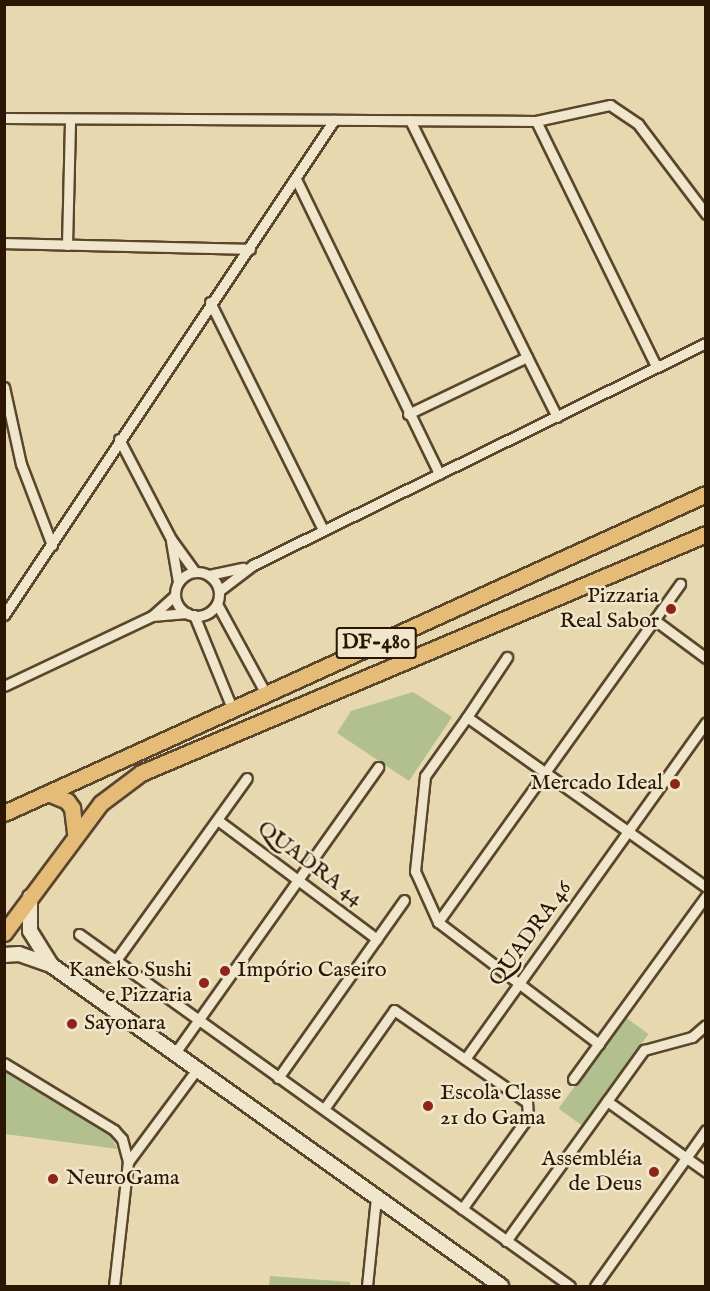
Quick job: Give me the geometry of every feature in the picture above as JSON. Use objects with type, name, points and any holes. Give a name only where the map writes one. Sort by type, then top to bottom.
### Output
[{"type":"main road","name":"DF-480","points":[[48,793],[265,692],[705,494]]},
{"type":"main road","name":"DF-480","points":[[75,834],[101,803],[141,773],[705,534]]},
{"type":"main road","points":[[357,651],[370,658],[367,676]]},
{"type":"main road","points":[[4,813],[48,793],[67,801],[72,808],[75,834],[4,933]]},
{"type":"main road","points":[[30,897],[30,931],[51,965]]},
{"type":"main road","points":[[4,955],[19,954],[51,965],[501,1287]]},
{"type":"street","points":[[4,118],[536,121],[603,105],[620,108],[638,124],[705,214]]},
{"type":"street","points":[[68,244],[70,119]]},
{"type":"street","points":[[4,615],[210,302],[250,249],[334,120]]},
{"type":"street","points":[[410,120],[557,417]]},
{"type":"street","points":[[536,121],[656,366]]},
{"type":"street","points":[[296,179],[439,474]]},
{"type":"street","points":[[4,243],[250,249]]},
{"type":"street","points":[[210,302],[323,530]]},
{"type":"street","points":[[219,591],[254,565],[705,342]]},
{"type":"street","points":[[408,414],[527,357]]},
{"type":"street","points":[[4,387],[21,464],[52,545]]},
{"type":"street","points":[[119,439],[171,539],[195,572],[209,575],[254,565]]},
{"type":"street","points":[[171,539],[178,582],[175,595],[178,606],[191,614],[232,708]]},
{"type":"street","points":[[178,582],[195,572]]},
{"type":"street","points":[[152,616],[211,611],[217,604],[219,591],[209,575]]},
{"type":"street","points":[[438,922],[656,621],[680,584]]},
{"type":"street","points":[[4,686],[152,616],[175,595]]},
{"type":"street","points":[[217,604],[265,692]]},
{"type":"street","points":[[656,621],[705,658]]},
{"type":"street","points":[[507,657],[424,780],[423,808],[413,862],[438,922],[599,1044]]},
{"type":"street","points":[[467,717],[705,887]]},
{"type":"street","name":"QUADRA 46","points":[[465,1059],[629,832],[705,722]]},
{"type":"street","points":[[175,1053],[378,767]]},
{"type":"street","points":[[116,960],[219,821],[247,778]]},
{"type":"street","name":"QUADRA 44","points":[[219,821],[376,939]]},
{"type":"street","points":[[573,1079],[705,896]]},
{"type":"street","points":[[278,1078],[404,900]]},
{"type":"street","points":[[79,934],[570,1287]]},
{"type":"street","points":[[324,1109],[393,1011],[527,1102],[529,1112],[462,1209]]},
{"type":"street","points":[[506,1241],[644,1050],[692,1036],[705,1025]]},
{"type":"street","points":[[4,1063],[114,1130],[122,1139],[128,1162],[114,1287]]},
{"type":"street","points":[[128,1162],[197,1069]]},
{"type":"street","points":[[608,1101],[705,1172]]},
{"type":"street","points":[[595,1287],[705,1130]]},
{"type":"street","points":[[367,1287],[376,1198]]},
{"type":"green space","points":[[413,692],[452,717],[409,781],[337,733],[351,711]]},
{"type":"green space","points":[[625,1017],[648,1034],[582,1125],[559,1108]]},
{"type":"green space","points":[[4,1069],[105,1128],[118,1149],[5,1134]]},
{"type":"green space","points":[[270,1276],[350,1282],[350,1286],[269,1286]]},
{"type":"place","name":"Pizzaria Real Sabor","points":[[671,609]]},
{"type":"place","name":"Mercado Ideal","points":[[675,784]]},
{"type":"place","name":"Impório Caseiro","points":[[225,971]]},
{"type":"place","name":"Kaneko Sushi e Pizzaria","points":[[204,983]]},
{"type":"place","name":"Sayonara","points":[[72,1024]]},
{"type":"place","name":"Escola Classe 21 do Gama","points":[[428,1106]]},
{"type":"place","name":"Assembléia de Deus","points":[[654,1172]]},
{"type":"place","name":"NeuroGama","points":[[53,1179]]}]
